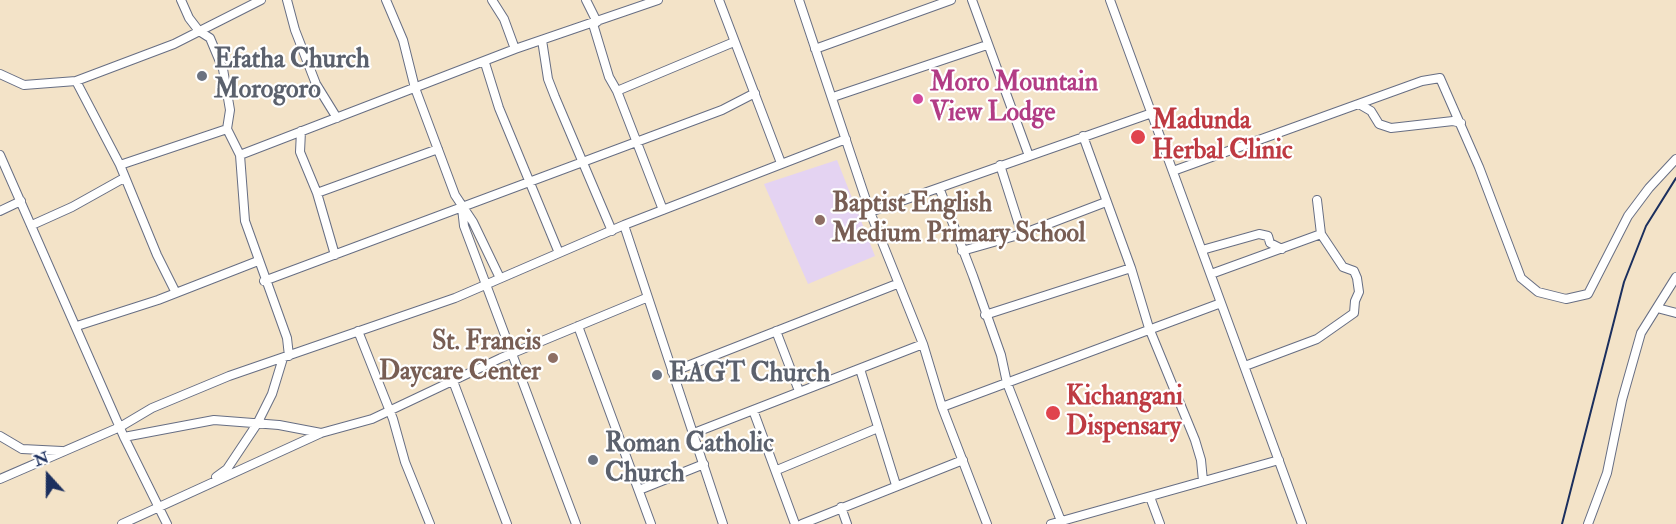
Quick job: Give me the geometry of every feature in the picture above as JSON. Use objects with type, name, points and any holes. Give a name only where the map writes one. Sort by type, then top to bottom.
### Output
[{"type":"street","points":[[181,0],[189,18],[199,31],[210,38],[223,69],[230,110],[227,129],[240,155],[245,220],[264,281],[287,338],[286,357],[272,394],[257,424],[227,469],[204,486]]},
{"type":"street","points":[[0,74],[24,85],[76,81],[146,56],[261,0]]},
{"type":"street","points":[[287,0],[295,30],[316,84],[337,118]]},
{"type":"street","points":[[386,0],[403,40],[415,88],[455,195],[473,222],[499,276]]},
{"type":"street","points":[[492,0],[504,19],[515,49]]},
{"type":"street","points":[[586,0],[595,23],[609,77],[618,91],[663,210]]},
{"type":"street","points":[[240,155],[485,63],[515,49],[658,0]]},
{"type":"street","points":[[718,0],[782,163]]},
{"type":"street","points":[[798,0],[870,212],[923,344],[942,406],[987,524]]},
{"type":"street","points":[[815,49],[951,0]]},
{"type":"street","points":[[972,0],[1029,156]]},
{"type":"street","points":[[1110,0],[1302,524]]},
{"type":"street","points":[[542,40],[548,79],[612,231]]},
{"type":"street","points":[[618,91],[734,42]]},
{"type":"street","points":[[833,98],[987,45]]},
{"type":"street","points":[[485,63],[499,108],[559,253]]},
{"type":"street","points":[[1173,171],[1359,104],[1440,78],[1461,123],[1521,278],[1538,292],[1561,298],[1577,298],[1588,294],[1628,216],[1649,188],[1676,159]]},
{"type":"street","points":[[76,81],[120,165],[176,293]]},
{"type":"street","points":[[264,281],[722,110],[755,93]]},
{"type":"street","points":[[1359,104],[1371,111],[1379,124],[1391,128],[1453,121],[1461,123]]},
{"type":"street","points":[[870,212],[940,190],[1000,165],[1152,113]]},
{"type":"street","points":[[120,165],[227,129]]},
{"type":"street","points":[[301,131],[300,152],[316,193],[335,255]]},
{"type":"street","points":[[1083,136],[1131,268],[1149,328],[1195,440],[1201,460],[1203,481]]},
{"type":"street","points":[[0,479],[120,427],[152,408],[229,376],[455,298],[499,276],[624,225],[846,139]]},
{"type":"street","points":[[316,193],[438,149]]},
{"type":"street","points":[[0,155],[124,437],[167,524]]},
{"type":"street","points":[[1000,165],[1022,234]]},
{"type":"street","points":[[0,177],[7,168]]},
{"type":"street","points":[[32,225],[72,207],[124,178]]},
{"type":"street","points":[[940,190],[1001,356],[1007,383],[1062,521]]},
{"type":"street","points":[[1245,366],[1317,339],[1354,313],[1355,301],[1359,292],[1357,278],[1354,271],[1343,267],[1321,234],[1317,200]]},
{"type":"street","points":[[0,211],[21,201]]},
{"type":"street","points":[[962,251],[1022,234],[1106,202]]},
{"type":"street","points":[[462,208],[464,226],[487,282],[576,524]]},
{"type":"street","points":[[624,225],[646,298],[694,433],[723,524]]},
{"type":"street","points":[[1202,250],[1258,234],[1268,236],[1273,246],[1282,249]]},
{"type":"street","points":[[1211,274],[1321,234]]},
{"type":"street","points":[[77,326],[176,293],[258,261]]},
{"type":"street","points":[[985,315],[1131,268]]},
{"type":"street","points":[[1588,524],[1607,473],[1622,400],[1641,333],[1676,277]]},
{"type":"street","points":[[672,372],[897,284]]},
{"type":"street","points":[[122,524],[321,432],[353,426],[513,353],[646,298]]},
{"type":"street","points":[[942,406],[1221,303]]},
{"type":"street","points":[[1657,308],[1676,313]]},
{"type":"street","points":[[578,326],[651,524]]},
{"type":"street","points":[[776,330],[799,391]]},
{"type":"street","points":[[358,331],[430,524]]},
{"type":"street","points":[[694,433],[923,344]]},
{"type":"street","points":[[860,369],[896,485]]},
{"type":"street","points":[[453,381],[507,524]]},
{"type":"street","points":[[753,410],[795,524]]},
{"type":"street","points":[[124,437],[203,421],[279,425],[321,432]]},
{"type":"street","points":[[777,470],[878,428]]},
{"type":"street","points":[[0,436],[22,449],[67,451]]},
{"type":"street","points":[[802,524],[963,460]]},
{"type":"street","points":[[1051,524],[1279,460]]},
{"type":"street","points":[[639,490],[704,464]]},
{"type":"street","points":[[1150,497],[1160,524]]},
{"type":"street","points":[[841,507],[848,524]]},
{"type":"shaded area","name":"Baptist English Medium Primary School","points":[[837,160],[875,256],[808,284],[764,184]]},
{"type":"railway","points":[[1562,524],[1624,282],[1646,226],[1676,178]]},
{"type":"place","name":"Efatha Church Morogoro","points":[[202,76]]},
{"type":"place","name":"Moro Mountain View Lodge","points":[[918,99]]},
{"type":"place","name":"Madunda Herbal Clinic","points":[[1138,137]]},
{"type":"place","name":"Baptist English Medium Primary School","points":[[820,220]]},
{"type":"place","name":"St. Francis Daycare Center","points":[[553,358]]},
{"type":"place","name":"EAGT Church","points":[[657,375]]},
{"type":"place","name":"Kichangani Dispensary","points":[[1053,413]]},
{"type":"place","name":"Roman Catholic Church","points":[[593,460]]}]
